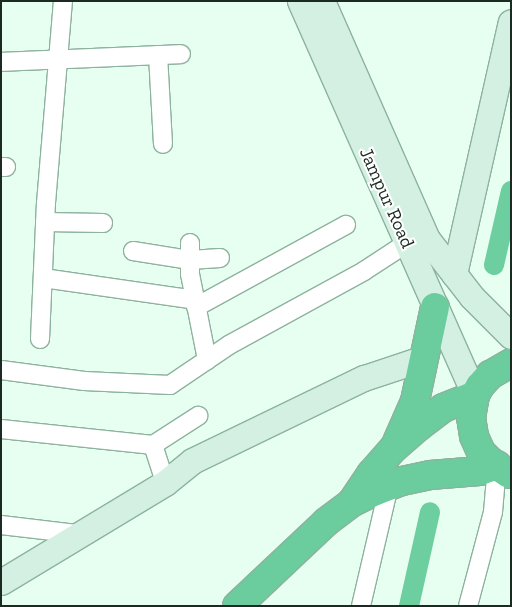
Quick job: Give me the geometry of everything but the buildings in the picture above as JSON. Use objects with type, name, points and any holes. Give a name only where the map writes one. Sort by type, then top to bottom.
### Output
[{"type":"highway","points":[[394,448],[415,401],[436,307]]},
{"type":"highway","points":[[504,470],[481,452],[474,436],[471,418],[475,395],[490,375],[511,363]]},
{"type":"highway","points":[[351,504],[371,474],[394,448],[418,426],[443,408],[475,395]]},
{"type":"highway","points":[[237,606],[326,522],[351,504],[389,486],[430,475],[504,470]]},
{"type":"main road","name":"Jampur Road","points":[[300,1],[475,395]]},
{"type":"main road","name":"Jampur Road","points":[[322,1],[412,209],[427,238],[472,297],[511,336]]},
{"type":"main road","points":[[454,274],[511,22]]},
{"type":"main road","points":[[1,582],[165,483],[192,461],[296,409],[364,378],[424,358]]},
{"type":"street","points":[[40,339],[45,222],[62,1]]},
{"type":"street","points":[[1,62],[181,54]]},
{"type":"street","points":[[158,55],[163,144]]},
{"type":"street","points":[[45,222],[103,223]]},
{"type":"street","points":[[43,278],[196,303],[346,225]]},
{"type":"street","points":[[1,370],[84,381],[170,385],[228,345],[364,271],[407,242]]},
{"type":"street","points":[[133,251],[190,252],[220,258]]},
{"type":"street","points":[[190,252],[196,303],[207,360]]},
{"type":"street","points":[[1,429],[154,445],[198,416]]},
{"type":"street","points":[[154,445],[165,483]]},
{"type":"street","points":[[470,604],[504,470]]},
{"type":"street","points":[[362,606],[389,486]]},
{"type":"street","points":[[1,525],[78,534]]},
{"type":"waterway","points":[[494,265],[511,191]]},
{"type":"waterway","points":[[409,606],[430,512]]}]
